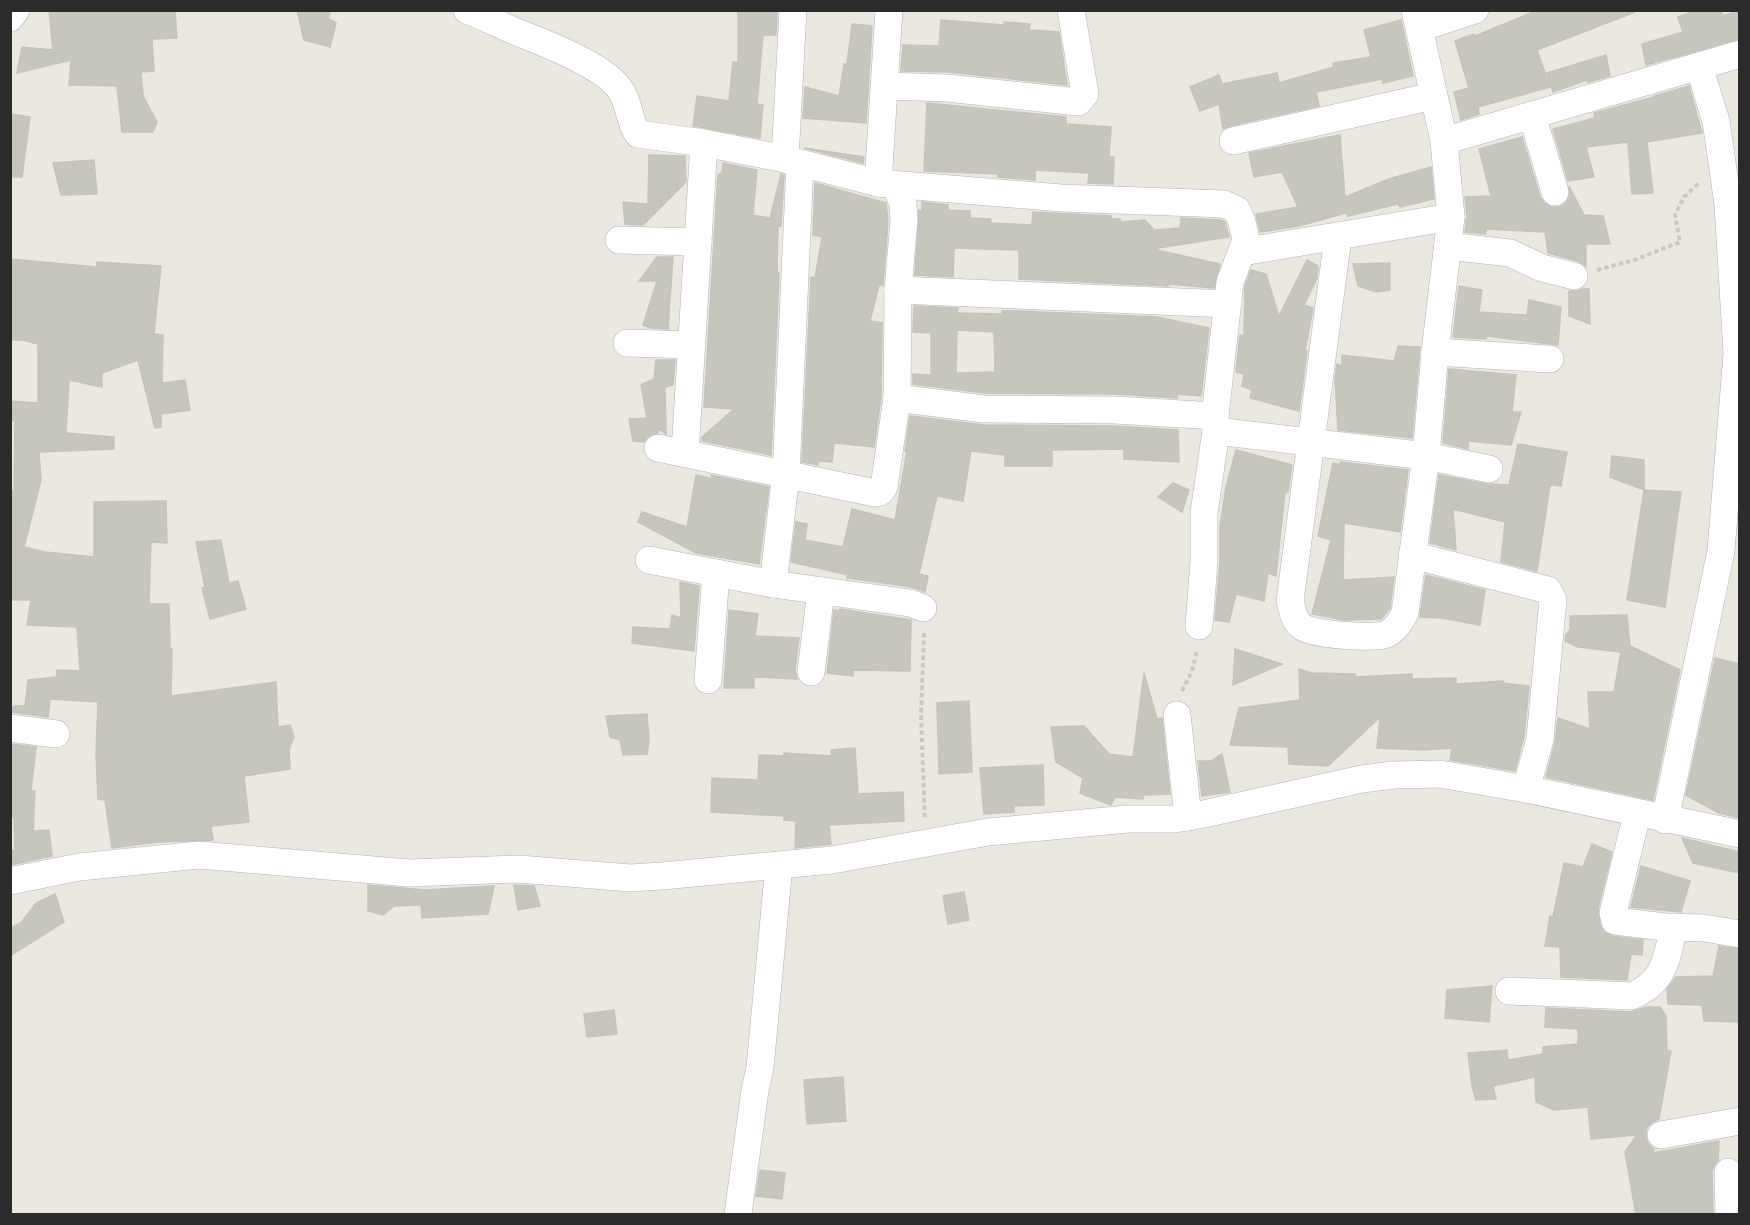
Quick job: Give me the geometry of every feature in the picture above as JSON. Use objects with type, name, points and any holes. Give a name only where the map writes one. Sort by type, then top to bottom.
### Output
[{"type":"street","points":[[10,18],[16,10]]},
{"type":"street","points":[[467,10],[537,39],[597,69],[618,87],[628,103],[630,116],[638,134],[704,143],[793,161],[887,184],[1061,198],[1224,204],[1238,210],[1246,240],[1230,282],[1216,423],[1204,513],[1204,561],[1199,626]]},
{"type":"street","points":[[773,584],[786,474],[793,161],[793,10]]},
{"type":"street","points":[[658,448],[875,493],[880,492],[884,487],[897,398],[898,290],[904,221],[903,204],[887,184],[886,86],[889,10]]},
{"type":"street","points":[[886,86],[947,88],[1078,102],[1085,94],[1071,10]]},
{"type":"street","points":[[1338,237],[1290,601],[1294,618],[1301,627],[1310,632],[1384,636],[1395,629],[1405,613],[1426,456],[1450,218],[1444,141],[1417,19],[1475,10]]},
{"type":"street","points":[[1444,141],[1740,54]]},
{"type":"street","points":[[1665,820],[1721,551],[1737,354],[1728,204],[1716,121],[1699,66]]},
{"type":"street","points":[[1233,141],[1433,96]]},
{"type":"street","points":[[1532,115],[1556,192]]},
{"type":"street","points":[[685,453],[704,143]]},
{"type":"street","points":[[1242,252],[1450,218]]},
{"type":"street","points":[[619,240],[698,242]]},
{"type":"street","points":[[1448,246],[1510,253],[1542,268],[1574,276]]},
{"type":"street","points":[[898,290],[1228,304]]},
{"type":"street","points":[[627,343],[691,345]]},
{"type":"street","points":[[1435,352],[1550,359]]},
{"type":"street","points":[[897,398],[984,409],[1115,410],[1216,423],[1310,442],[1426,456],[1489,469]]},
{"type":"street","points":[[1413,555],[1548,590],[1553,600],[1540,739],[1526,789]]},
{"type":"street","points":[[649,560],[773,584],[910,603],[923,608]]},
{"type":"street","points":[[708,680],[716,573]]},
{"type":"street","points":[[811,672],[821,591]]},
{"type":"street","points":[[1177,715],[1188,817]]},
{"type":"street","points":[[10,728],[56,734]]},
{"type":"street","points":[[10,881],[79,867],[199,855],[409,873],[519,869],[630,878],[832,860],[988,832],[1128,819],[1188,817],[1377,776],[1440,774],[1526,789],[1740,834]]},
{"type":"street","points":[[1637,814],[1613,917],[1615,921],[1704,928],[1740,934]]},
{"type":"street","points":[[738,1215],[754,1090],[760,1068],[779,865]]},
{"type":"street","points":[[1509,991],[1632,996],[1647,988],[1662,973],[1674,927]]},
{"type":"street","points":[[1661,1135],[1740,1121]]},
{"type":"street","points":[[1728,1172],[1732,1210]]},
{"type":"path","points":[[1574,276],[1634,260],[1680,242],[1675,214],[1684,197],[1697,183],[1723,174]]},
{"type":"path","points":[[923,608],[921,716],[926,842]]},
{"type":"path","points":[[1177,715],[1180,694],[1192,671],[1199,626]]},
{"type":"building","points":[[49,10],[175,10],[177,38],[152,39],[154,71],[141,72],[143,96],[157,122],[153,132],[122,132],[117,86],[69,85],[71,60],[17,73],[22,47],[53,50]]},
{"type":"building","points":[[297,10],[331,10],[328,18],[336,23],[330,47],[304,40]]},
{"type":"building","points":[[738,10],[777,10],[776,35],[763,35],[757,104],[763,105],[760,138],[693,126],[697,96],[729,101],[733,62],[738,63]]},
{"type":"building","points":[[1538,10],[1635,12],[1537,50],[1550,87],[1478,107],[1479,114],[1461,120],[1454,92],[1469,88],[1455,41],[1474,34],[1475,36]]},
{"type":"building","points":[[1698,10],[1721,10],[1723,16],[1740,10],[1740,39],[1646,65],[1642,44],[1683,32],[1678,17]]},
{"type":"building","points":[[941,20],[1004,25],[1004,22],[1030,24],[1029,30],[1059,32],[1067,85],[949,72],[901,71],[903,45],[939,46]]},
{"type":"building","points":[[1401,20],[1413,76],[1383,83],[1382,79],[1316,92],[1319,106],[1223,129],[1219,104],[1200,111],[1190,87],[1219,75],[1222,84],[1277,73],[1279,83],[1334,67],[1333,63],[1371,57],[1364,30]]},
{"type":"building","points":[[852,24],[872,26],[866,123],[803,118],[805,87],[839,96],[844,64],[847,64]]},
{"type":"building","points":[[1606,55],[1610,76],[1588,82],[1587,80],[1553,92],[1547,73]]},
{"type":"building","points":[[1689,86],[1702,133],[1647,142],[1653,193],[1632,194],[1628,142],[1586,147],[1594,177],[1568,181],[1553,129],[1595,118],[1594,113]]},
{"type":"building","points":[[927,103],[1066,117],[1066,124],[1111,127],[1109,157],[1114,157],[1113,184],[1088,183],[1089,173],[1035,170],[1035,180],[998,177],[998,174],[924,171]]},
{"type":"building","points":[[10,114],[30,117],[22,177],[10,177]]},
{"type":"building","points":[[1340,135],[1345,197],[1389,179],[1431,167],[1434,199],[1400,207],[1398,204],[1348,216],[1346,211],[1346,213],[1299,226],[1260,232],[1256,214],[1298,207],[1282,172],[1254,177],[1249,153]]},
{"type":"building","points":[[1522,137],[1540,197],[1544,203],[1552,207],[1560,207],[1566,203],[1570,195],[1569,186],[1584,215],[1603,216],[1610,244],[1586,244],[1586,266],[1578,261],[1548,253],[1545,232],[1486,229],[1486,234],[1465,232],[1467,216],[1465,197],[1491,196],[1479,149]]},
{"type":"building","points":[[804,148],[864,157],[863,163]]},
{"type":"building","points":[[649,155],[685,156],[686,182],[643,225],[625,224],[623,202],[648,204]]},
{"type":"building","points":[[94,160],[97,194],[61,195],[53,163]]},
{"type":"building","points":[[723,163],[757,170],[753,215],[770,218],[781,174],[784,175],[781,226],[778,226],[777,273],[779,273],[771,455],[702,441],[702,437],[734,409],[704,407],[718,175],[722,173]]},
{"type":"building","points":[[815,183],[886,203],[888,221],[883,285],[879,285],[870,321],[882,323],[881,397],[874,447],[834,443],[832,462],[819,461],[818,465],[802,462],[811,277],[815,278],[822,237],[813,235]]},
{"type":"building","points":[[922,202],[948,205],[948,210],[970,211],[970,218],[991,219],[990,223],[1032,225],[1033,212],[1111,216],[1111,219],[1120,219],[1120,222],[1145,220],[1154,230],[1180,228],[1181,218],[1220,220],[1225,222],[1229,237],[1152,249],[1220,264],[1214,288],[1167,284],[1168,286],[1019,279],[1019,250],[954,248],[953,277],[915,275],[919,210],[922,211]]},
{"type":"building","points":[[657,257],[673,257],[668,329],[643,325],[657,281],[639,281]]},
{"type":"building","points":[[10,259],[97,267],[97,262],[161,266],[154,334],[163,335],[162,383],[185,380],[190,410],[161,414],[161,427],[155,428],[138,360],[102,373],[102,387],[69,380],[66,433],[114,437],[114,449],[39,452],[41,480],[24,547],[45,552],[94,557],[94,502],[166,501],[167,543],[151,542],[149,604],[169,604],[170,649],[172,649],[171,696],[276,682],[278,727],[290,725],[294,737],[289,749],[290,769],[244,776],[249,822],[211,826],[213,840],[158,842],[112,848],[105,800],[98,799],[96,754],[98,702],[50,699],[48,717],[11,712],[14,706],[25,706],[28,680],[57,677],[57,670],[80,671],[77,627],[27,625],[31,600],[10,600],[10,491],[14,492],[15,420],[10,421],[10,401],[38,403],[38,344],[10,340]]},
{"type":"building","points":[[1307,260],[1318,266],[1317,278],[1304,305],[1313,308],[1305,351],[1307,351],[1299,411],[1250,398],[1252,390],[1242,386],[1244,374],[1236,372],[1240,335],[1244,336],[1245,286],[1251,270],[1266,274],[1279,316]]},
{"type":"building","points":[[1390,263],[1390,290],[1376,292],[1358,286],[1353,264]]},
{"type":"building","points":[[1459,286],[1482,290],[1479,312],[1527,315],[1529,300],[1561,307],[1558,345],[1487,336],[1486,339],[1453,337]]},
{"type":"building","points":[[1589,289],[1590,324],[1569,316],[1569,291]]},
{"type":"building","points":[[914,306],[958,308],[957,313],[1002,314],[1002,311],[1017,311],[1157,317],[1209,328],[1201,396],[1177,394],[1177,398],[1115,394],[985,393],[913,384],[913,374],[931,375],[931,333],[913,332]],"holes":[[[957,330],[994,332],[995,372],[956,373]]]},
{"type":"building","points":[[1398,346],[1420,347],[1412,438],[1338,430],[1335,379],[1337,364],[1342,366],[1342,355],[1394,361]]},
{"type":"building","points":[[656,360],[675,360],[673,385],[665,387],[666,434],[659,429],[658,433],[647,437],[644,442],[633,441],[629,419],[647,418],[641,385],[654,379]]},
{"type":"building","points":[[1449,369],[1516,375],[1512,412],[1521,412],[1511,445],[1468,441],[1468,449],[1443,443]]},
{"type":"building","points":[[910,416],[984,425],[1114,426],[1178,430],[1179,462],[1124,459],[1124,449],[1052,450],[1052,466],[1005,466],[1005,455],[971,451],[963,501],[937,496],[919,574],[928,576],[925,592],[912,587],[847,578],[848,575],[791,562],[796,522],[807,524],[805,540],[843,547],[852,509],[895,520],[907,451],[905,451]]},
{"type":"building","points":[[1518,444],[1567,452],[1561,486],[1550,485],[1537,571],[1501,562],[1505,522],[1453,509],[1456,550],[1430,543],[1439,475],[1486,484],[1509,485]]},
{"type":"building","points":[[1236,450],[1292,465],[1288,492],[1285,492],[1276,576],[1268,573],[1264,601],[1236,594],[1229,622],[1215,620],[1220,562],[1220,526],[1226,487]]},
{"type":"building","points":[[1612,456],[1644,460],[1644,490],[1610,477]]},
{"type":"building","points":[[1340,462],[1408,470],[1400,532],[1344,523],[1343,580],[1394,577],[1390,608],[1381,619],[1344,620],[1312,614],[1331,540],[1318,536],[1333,463],[1341,465]]},
{"type":"building","points":[[696,475],[713,479],[711,475],[769,487],[759,564],[696,553],[638,522],[642,512],[687,527]]},
{"type":"building","points":[[1173,483],[1189,490],[1182,512],[1158,497]]},
{"type":"building","points":[[1644,490],[1681,492],[1665,607],[1627,600]]},
{"type":"building","points":[[221,540],[229,583],[238,581],[246,609],[210,619],[202,588],[205,587],[196,542]]},
{"type":"building","points":[[1426,575],[1485,590],[1480,625],[1442,618],[1420,617]]},
{"type":"building","points":[[680,582],[699,586],[694,651],[632,643],[633,627],[670,629],[672,615],[681,618]]},
{"type":"building","points":[[840,609],[911,620],[910,671],[853,670],[853,676],[827,673],[834,610],[840,611]]},
{"type":"building","points":[[729,610],[758,614],[755,636],[799,638],[795,670],[797,679],[754,677],[754,688],[724,688]]},
{"type":"building","points":[[1627,615],[1630,646],[1680,670],[1653,800],[1546,777],[1555,743],[1558,718],[1590,729],[1588,692],[1614,692],[1621,652],[1578,647],[1565,641],[1566,634],[1570,630],[1570,616]]},
{"type":"building","points":[[1235,649],[1282,664],[1233,685]]},
{"type":"building","points":[[1715,658],[1740,664],[1740,818],[1719,813],[1686,795]]},
{"type":"building","points":[[1299,669],[1312,673],[1355,674],[1355,677],[1412,674],[1412,679],[1456,678],[1456,684],[1503,681],[1503,683],[1529,686],[1524,736],[1515,771],[1450,760],[1452,748],[1423,750],[1377,748],[1380,717],[1328,766],[1289,764],[1288,747],[1230,745],[1239,708],[1300,700]]},
{"type":"building","points":[[1144,673],[1157,719],[1162,718],[1170,794],[1143,795],[1143,799],[1115,797],[1111,805],[1080,793],[1083,778],[1056,762],[1051,727],[1084,726],[1109,754],[1133,757]]},
{"type":"building","points":[[969,701],[972,772],[939,774],[937,703]]},
{"type":"building","points":[[647,714],[649,740],[647,754],[623,755],[620,740],[610,737],[606,716]]},
{"type":"building","points":[[10,744],[36,747],[31,791],[35,791],[33,831],[49,830],[52,856],[10,865],[10,851],[15,850],[14,817],[10,817]]},
{"type":"building","points":[[855,748],[858,794],[903,792],[904,821],[829,825],[831,844],[795,848],[796,821],[784,820],[784,816],[711,812],[712,778],[758,780],[759,755],[784,756],[784,753],[832,756],[831,750]]},
{"type":"building","points":[[1222,754],[1230,792],[1202,796],[1198,761],[1211,761]]},
{"type":"building","points":[[1043,765],[1044,805],[1014,806],[1014,812],[984,814],[980,768]]},
{"type":"building","points":[[1682,838],[1740,852],[1740,873],[1693,863]]},
{"type":"building","points":[[1592,844],[1612,852],[1598,909],[1600,925],[1604,932],[1612,936],[1643,940],[1642,955],[1631,954],[1627,980],[1561,977],[1560,947],[1545,946],[1550,916],[1553,917],[1564,863],[1583,867]]},
{"type":"building","points":[[1641,866],[1690,881],[1681,912],[1631,907]]},
{"type":"building","points":[[368,885],[425,890],[494,886],[488,914],[422,918],[421,905],[394,906],[383,915],[368,911]]},
{"type":"building","points":[[514,885],[534,886],[540,906],[518,910]]},
{"type":"building","points":[[964,892],[969,920],[948,924],[943,896]]},
{"type":"building","points":[[55,894],[64,922],[10,956],[10,928],[21,923],[36,903]]},
{"type":"building","points":[[1719,946],[1740,949],[1740,1022],[1704,1021],[1702,1005],[1668,1004],[1667,989],[1676,977],[1713,976]]},
{"type":"building","points":[[1492,986],[1489,1022],[1445,1018],[1447,990]]},
{"type":"building","points":[[1646,1007],[1660,1007],[1666,1016],[1667,1051],[1671,1051],[1659,1119],[1646,1129],[1646,1138],[1654,1149],[1653,1153],[1719,1141],[1718,1161],[1712,1172],[1713,1215],[1636,1215],[1625,1152],[1637,1135],[1591,1139],[1588,1107],[1554,1110],[1536,1102],[1535,1077],[1493,1086],[1496,1099],[1476,1100],[1468,1053],[1507,1050],[1508,1060],[1543,1054],[1543,1047],[1578,1044],[1578,1029],[1545,1027],[1546,1008],[1631,1012]]},
{"type":"building","points":[[614,1010],[617,1034],[587,1037],[584,1014]]},
{"type":"building","points":[[843,1077],[846,1121],[807,1124],[804,1080]]},
{"type":"building","points":[[760,1170],[785,1173],[782,1199],[756,1196]]}]
